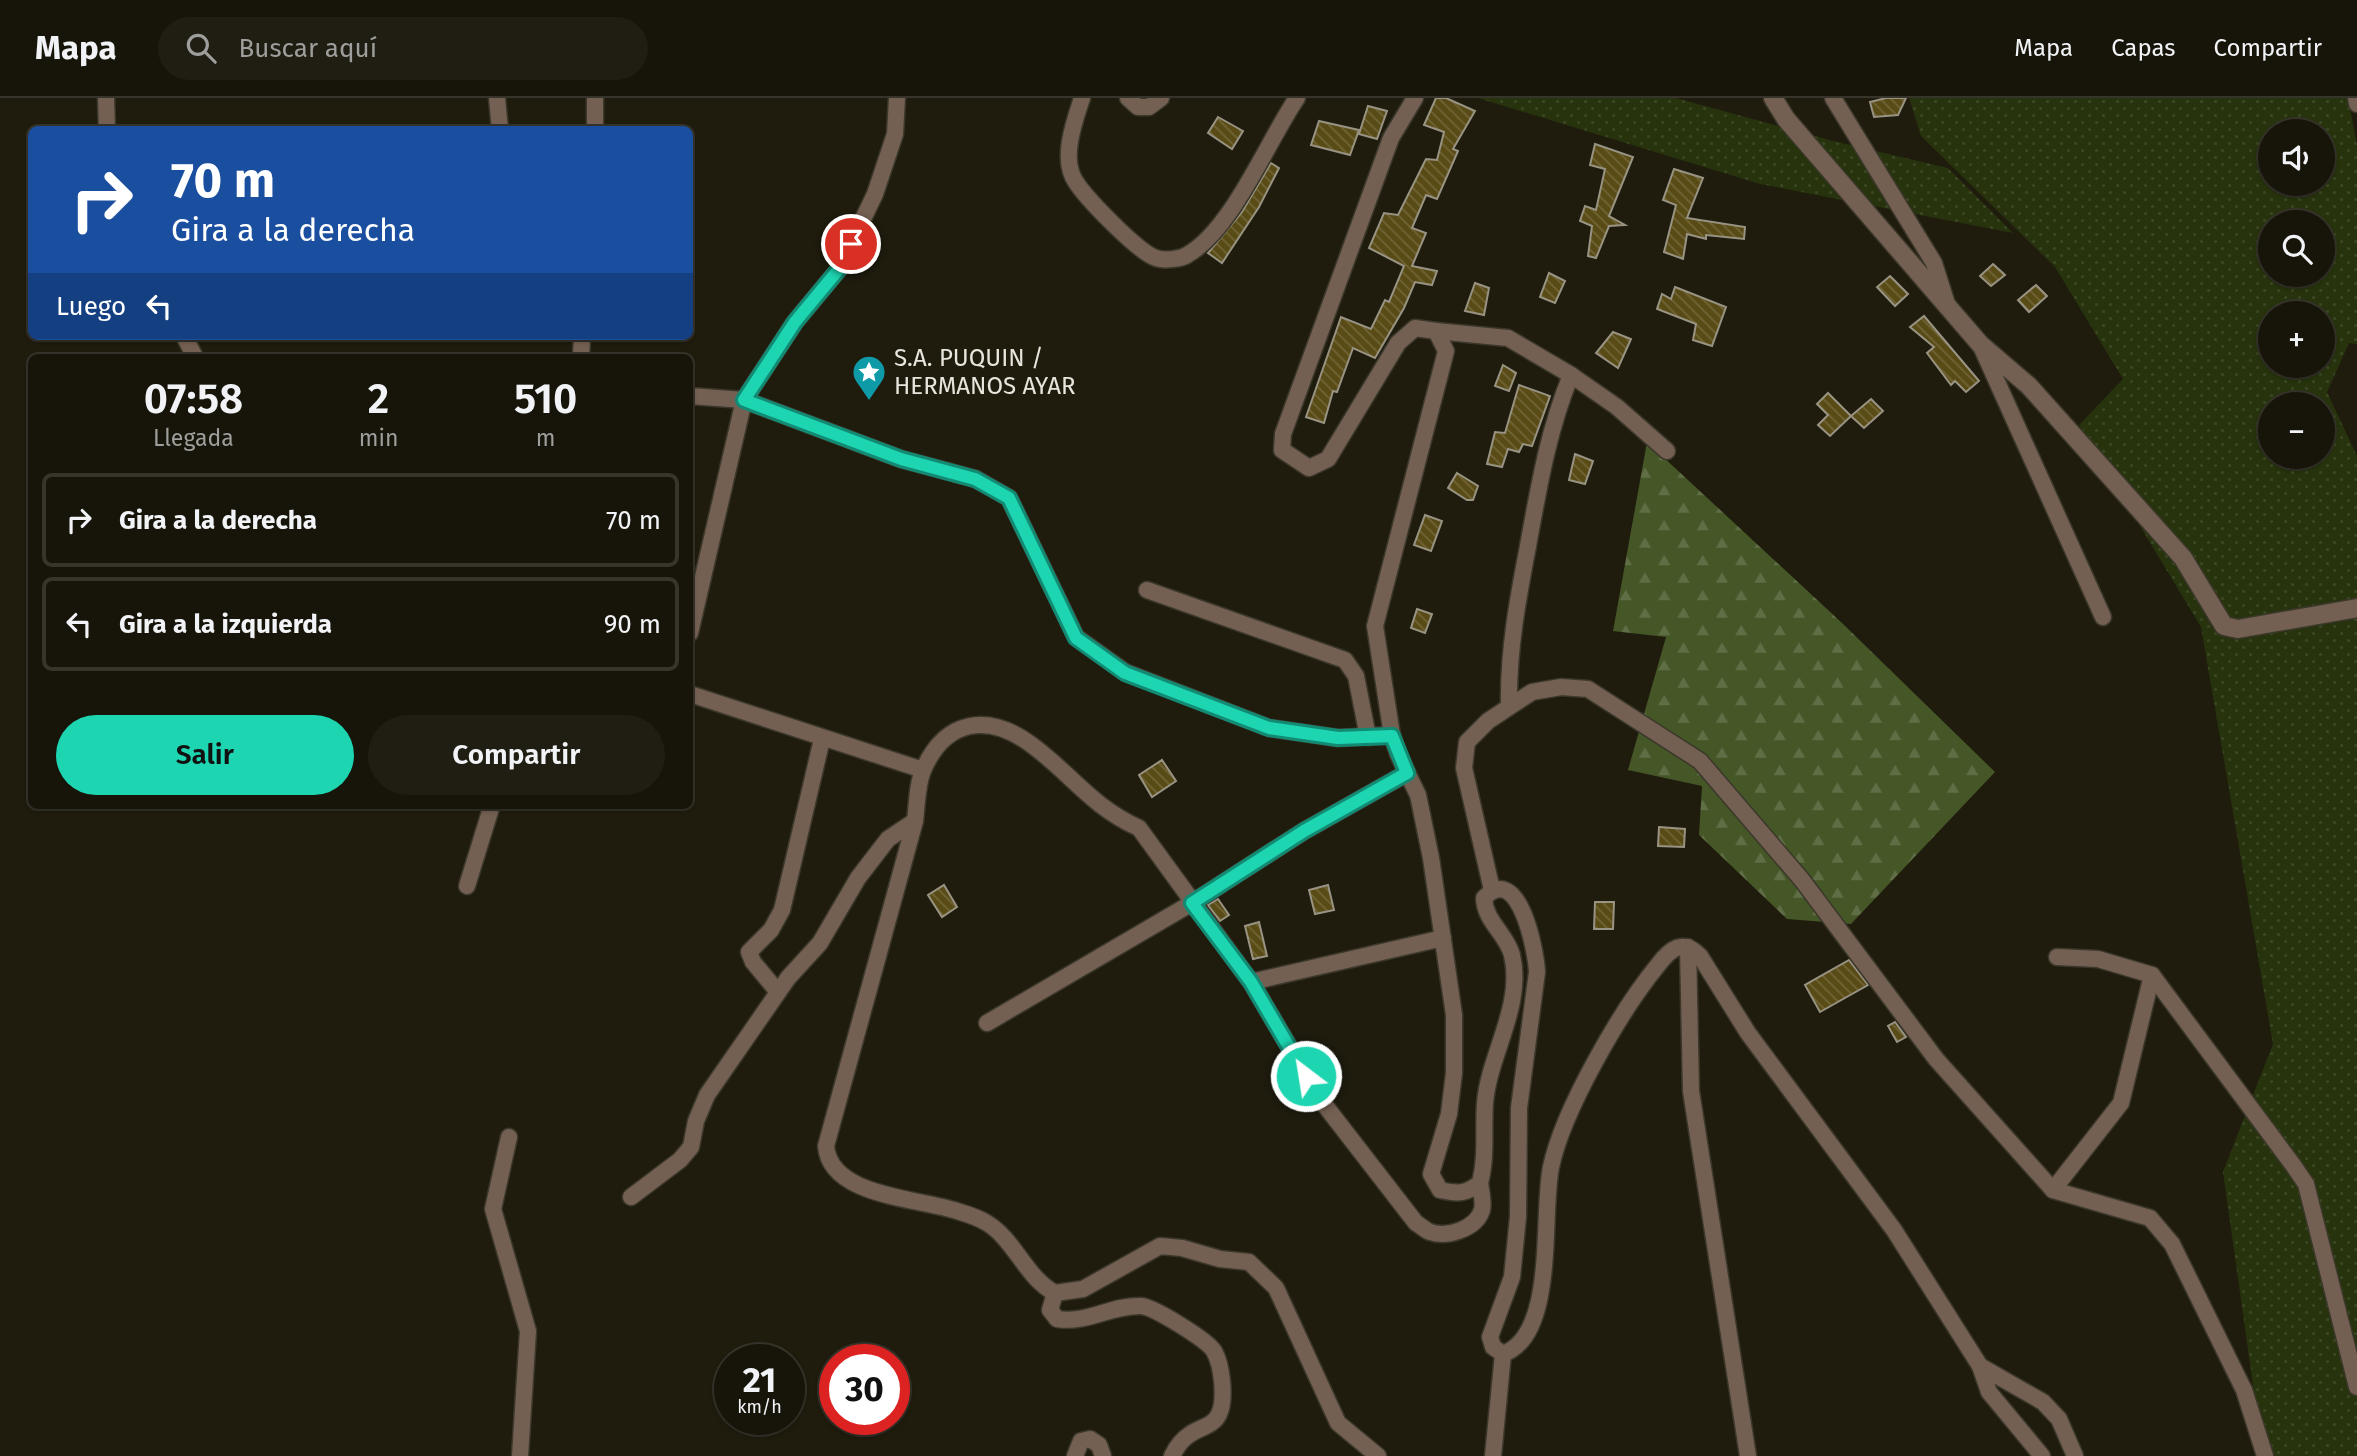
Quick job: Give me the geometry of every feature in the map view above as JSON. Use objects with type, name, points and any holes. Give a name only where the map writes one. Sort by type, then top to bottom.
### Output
[{"type":"street","points":[[106,98],[107,126]]},
{"type":"street","points":[[498,98],[500,126]]},
{"type":"street","points":[[594,98],[594,126]]},
{"type":"street","points":[[693,620],[744,400],[795,322],[839,269],[875,194],[895,134],[897,98]]},
{"type":"street","points":[[1082,98],[1070,150],[1073,177],[1139,250],[1158,259],[1185,257],[1219,228],[1297,98]]},
{"type":"street","points":[[1128,98],[1138,107],[1149,107],[1161,98]]},
{"type":"street","points":[[1415,98],[1391,138],[1283,434],[1283,450],[1292,460],[1309,468],[1328,459],[1398,343],[1415,328],[1508,338],[1571,375],[1617,407],[1667,451]]},
{"type":"street","points":[[1773,98],[1786,119],[1980,344],[2029,386],[2183,558],[2224,626],[2238,629],[2357,608]]},
{"type":"street","points":[[1833,98],[1934,263],[1948,306]]},
{"type":"street","points":[[2356,98],[2357,104]]},
{"type":"street","points":[[1436,331],[1446,351],[1375,626],[1392,736],[1418,795],[1454,1015],[1454,1073],[1449,1114],[1431,1174],[1440,1190],[1456,1194],[1467,1192],[1480,1183]]},
{"type":"street","points":[[1980,344],[2102,617]]},
{"type":"street","points":[[1509,705],[1508,671],[1541,468],[1555,414],[1571,375]]},
{"type":"street","points":[[693,396],[744,400],[901,459],[975,479],[1009,498],[1076,638],[1125,673],[1269,728],[1338,738],[1392,736]]},
{"type":"street","points":[[1147,590],[1345,660],[1356,676],[1367,737]]},
{"type":"street","points":[[1492,890],[1464,768],[1467,742],[1509,705],[1546,688],[1588,689],[1700,761],[1802,880],[1936,1059],[2053,1190],[2150,1218],[2172,1244],[2244,1390],[2265,1456]]},
{"type":"street","points":[[693,695],[923,770]]},
{"type":"street","points":[[1378,1456],[1338,1423],[1276,1288],[1249,1262],[1160,1245],[1083,1289],[1055,1293],[1042,1285],[988,1224],[956,1211],[888,1195],[848,1181],[832,1168],[827,1159],[826,1146],[915,821],[923,770],[943,740],[962,726],[980,724],[1028,743],[1089,798],[1113,816],[1139,828],[1251,982],[1320,1099],[1416,1223],[1430,1232],[1458,1231],[1474,1223],[1482,1210],[1480,1183],[1486,1148],[1485,1101],[1513,998],[1511,954],[1485,912],[1484,898],[1492,890],[1501,888],[1512,894],[1523,909],[1536,952],[1537,972],[1518,1108],[1518,1217],[1512,1277],[1490,1337],[1493,1347],[1503,1354]]},
{"type":"street","points":[[778,992],[753,962],[749,952],[771,930],[782,910],[822,739]]},
{"type":"street","points":[[987,1023],[1192,903],[1304,831],[1407,773]]},
{"type":"street","points":[[467,886],[491,809]]},
{"type":"street","points":[[631,1197],[680,1160],[691,1147],[696,1121],[707,1095],[778,992],[820,943],[858,878],[888,839],[915,821]]},
{"type":"street","points":[[1251,982],[1443,938]]},
{"type":"street","points":[[1503,1354],[1517,1349],[1528,1337],[1535,1322],[1547,1237],[1551,1168],[1569,1119],[1606,1043],[1645,981],[1670,950],[1679,946],[1688,947],[1700,956],[1748,1033],[1852,1169],[1980,1366],[1989,1392],[2042,1456]]},
{"type":"street","points":[[1688,947],[1691,1091],[1748,1456]]},
{"type":"street","points":[[2057,957],[2098,959],[2152,975],[2229,1075],[2306,1184],[2357,1387]]},
{"type":"street","points":[[2053,1190],[2121,1103],[2152,975]]},
{"type":"street","points":[[509,1137],[493,1209],[528,1331],[520,1456]]},
{"type":"street","points":[[1055,1293],[1050,1310],[1056,1319],[1075,1322],[1128,1307],[1145,1306],[1213,1348],[1220,1364],[1222,1406],[1209,1426],[1189,1435],[1172,1456]]},
{"type":"street","points":[[1494,1453],[1503,1354]]},
{"type":"street","points":[[1980,1366],[2043,1402],[2059,1419],[2076,1456]]},
{"type":"street","points":[[1075,1456],[1081,1441],[1090,1439],[1099,1445],[1103,1456]]},
{"type":"green space","points":[[1478,98],[1676,98],[1829,140],[1948,168],[2013,233],[1760,184]]},
{"type":"green space","points":[[1909,98],[2348,98],[2357,145],[2357,344],[2349,343],[2335,374],[2335,301],[2258,301],[2258,378],[2333,378],[2327,392],[2258,392],[2258,469],[2335,469],[2335,409],[2357,456],[2357,1456],[2263,1456],[2223,1172],[2273,1044],[2201,627],[2079,425],[2123,379],[2055,267],[1921,136]]},
{"type":"green space","points":[[1647,442],[1842,623],[1995,772],[1851,924],[1787,919],[1699,835],[1702,786],[1628,770],[1666,637],[1613,631]]},
{"type":"building","points":[[1436,98],[1446,98],[1475,111],[1453,149],[1458,151],[1437,199],[1426,195],[1412,228],[1426,233],[1412,266],[1437,271],[1432,285],[1415,282],[1404,308],[1375,358],[1353,348],[1337,392],[1333,391],[1324,423],[1306,417],[1341,317],[1371,329],[1385,300],[1389,302],[1404,266],[1369,248],[1384,213],[1398,215],[1426,159],[1437,160],[1444,132],[1424,125]]},
{"type":"building","points":[[1886,98],[1906,98],[1898,115],[1874,117],[1870,102]]},
{"type":"building","points":[[1368,106],[1387,111],[1377,139],[1359,134]]},
{"type":"building","points":[[1218,117],[1243,131],[1232,149],[1208,133]]},
{"type":"building","points":[[1319,121],[1359,130],[1350,155],[1311,145]]},
{"type":"building","points":[[1595,144],[1633,157],[1609,216],[1625,225],[1609,226],[1596,258],[1588,256],[1592,226],[1580,221],[1585,206],[1596,210],[1605,169],[1590,165]]},
{"type":"building","points":[[1271,163],[1279,168],[1259,207],[1222,263],[1208,253],[1242,212]]},
{"type":"building","points":[[1674,169],[1703,178],[1687,218],[1745,227],[1744,239],[1706,235],[1706,239],[1687,234],[1683,259],[1664,252],[1676,205],[1663,200]]},
{"type":"building","points":[[1993,264],[2005,275],[1991,286],[1980,276]]},
{"type":"building","points":[[1549,273],[1565,281],[1555,303],[1540,297]]},
{"type":"building","points":[[1890,276],[1908,294],[1895,306],[1877,287]]},
{"type":"building","points":[[1475,283],[1489,288],[1484,315],[1465,311]]},
{"type":"building","points":[[2036,285],[2047,296],[2029,312],[2018,300]]},
{"type":"building","points":[[1675,287],[1726,307],[1712,346],[1693,340],[1696,324],[1657,309],[1662,294],[1671,299]]},
{"type":"building","points":[[1924,316],[1979,381],[1966,392],[1955,381],[1951,385],[1927,353],[1934,347],[1910,327]]},
{"type":"building","points":[[1613,332],[1631,339],[1618,368],[1596,353]]},
{"type":"building","points":[[1503,365],[1516,373],[1509,391],[1495,386]]},
{"type":"building","points":[[1519,385],[1550,396],[1532,446],[1523,444],[1519,452],[1508,449],[1502,467],[1487,464],[1495,432],[1505,433]]},
{"type":"building","points":[[1828,393],[1851,416],[1830,436],[1818,425],[1828,415],[1817,404]]},
{"type":"building","points":[[1871,399],[1883,411],[1864,428],[1851,416]]},
{"type":"building","points":[[1575,454],[1593,461],[1585,484],[1569,480]]},
{"type":"building","points":[[1457,473],[1478,486],[1473,500],[1467,500],[1448,488]]},
{"type":"building","points":[[1425,515],[1442,521],[1431,551],[1414,545]]},
{"type":"building","points":[[1417,609],[1432,614],[1425,633],[1411,628]]},
{"type":"building","points":[[1162,760],[1176,781],[1152,797],[1139,775]]},
{"type":"building","points":[[1659,827],[1685,829],[1684,847],[1658,846]]},
{"type":"building","points":[[944,885],[957,907],[942,917],[928,895]]},
{"type":"building","points":[[1328,885],[1334,910],[1315,914],[1309,890]]},
{"type":"building","points":[[1218,899],[1229,915],[1220,921],[1208,905]]},
{"type":"building","points":[[1595,902],[1614,902],[1613,929],[1594,929]]},
{"type":"building","points":[[1259,922],[1267,956],[1253,959],[1245,926]]},
{"type":"building","points":[[1849,960],[1868,985],[1820,1012],[1805,985]]},
{"type":"building","points":[[1895,1022],[1906,1037],[1897,1042],[1888,1026]]},
{"type":"place","name":"S.A. PUQUIN / HERMANOS AYAR","points":[[869,402]]},
{"type":"route","points":[[851,244],[839,269],[795,322],[744,400],[901,459],[975,479],[1009,498],[1076,638],[1125,673],[1269,728],[1338,738],[1392,736],[1407,773],[1304,831],[1192,903],[1251,982],[1306,1076]]}]
